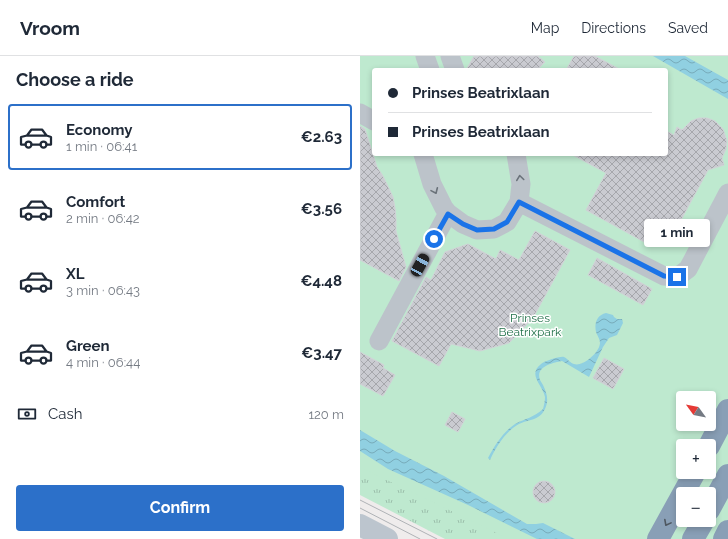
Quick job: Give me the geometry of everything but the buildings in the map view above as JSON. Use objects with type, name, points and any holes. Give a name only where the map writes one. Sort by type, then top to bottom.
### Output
[{"type":"highway","points":[[713,439],[728,410]]},
{"type":"highway","points":[[716,497],[728,475]]},
{"type":"highway","points":[[658,539],[690,479]]},
{"type":"highway","points":[[693,539],[700,527]]},
{"type":"highway","points":[[724,539],[728,531]]},
{"type":"main road","points":[[360,525],[387,539]]},
{"type":"street","points":[[425,56],[429,68]]},
{"type":"street","points":[[450,56],[454,68]]},
{"type":"street","points":[[360,113],[372,120]]},
{"type":"street","points":[[424,156],[432,184],[448,214],[463,224],[477,230],[494,229],[507,222],[519,202],[521,184],[516,156]]},
{"type":"street","points":[[519,202],[664,276],[677,277],[688,270],[728,193]]},
{"type":"street","points":[[379,341],[448,214]]},
{"type":"green space","name":"Prinses Beatrixpark","points":[[360,56],[728,56],[728,539],[509,539],[360,467]]},
{"type":"green space","points":[[360,451],[537,539],[445,539],[360,495]]},
{"type":"water","points":[[653,56],[685,56],[728,80],[728,99]]},
{"type":"water","points":[[606,313],[613,315],[617,319],[622,319],[623,323],[617,335],[609,338],[603,347],[589,377],[562,361],[542,368],[539,375],[547,397],[547,403],[543,413],[537,418],[514,427],[498,445],[490,460],[488,458],[507,431],[515,424],[533,416],[543,409],[545,397],[537,380],[535,372],[537,368],[543,363],[559,357],[564,357],[577,364],[581,364],[588,360],[599,348],[600,340],[595,329],[596,323],[600,316]]},
{"type":"water","points":[[360,430],[527,524],[543,523],[575,539],[537,539],[468,505],[388,469],[360,451]]},
{"type":"tram line","points":[[360,500],[437,539]]},
{"type":"tram line","points":[[360,508],[420,539]]},
{"type":"route","points":[[434,239],[448,214],[463,224],[477,230],[494,229],[507,222],[519,202],[664,276],[677,277]]}]
